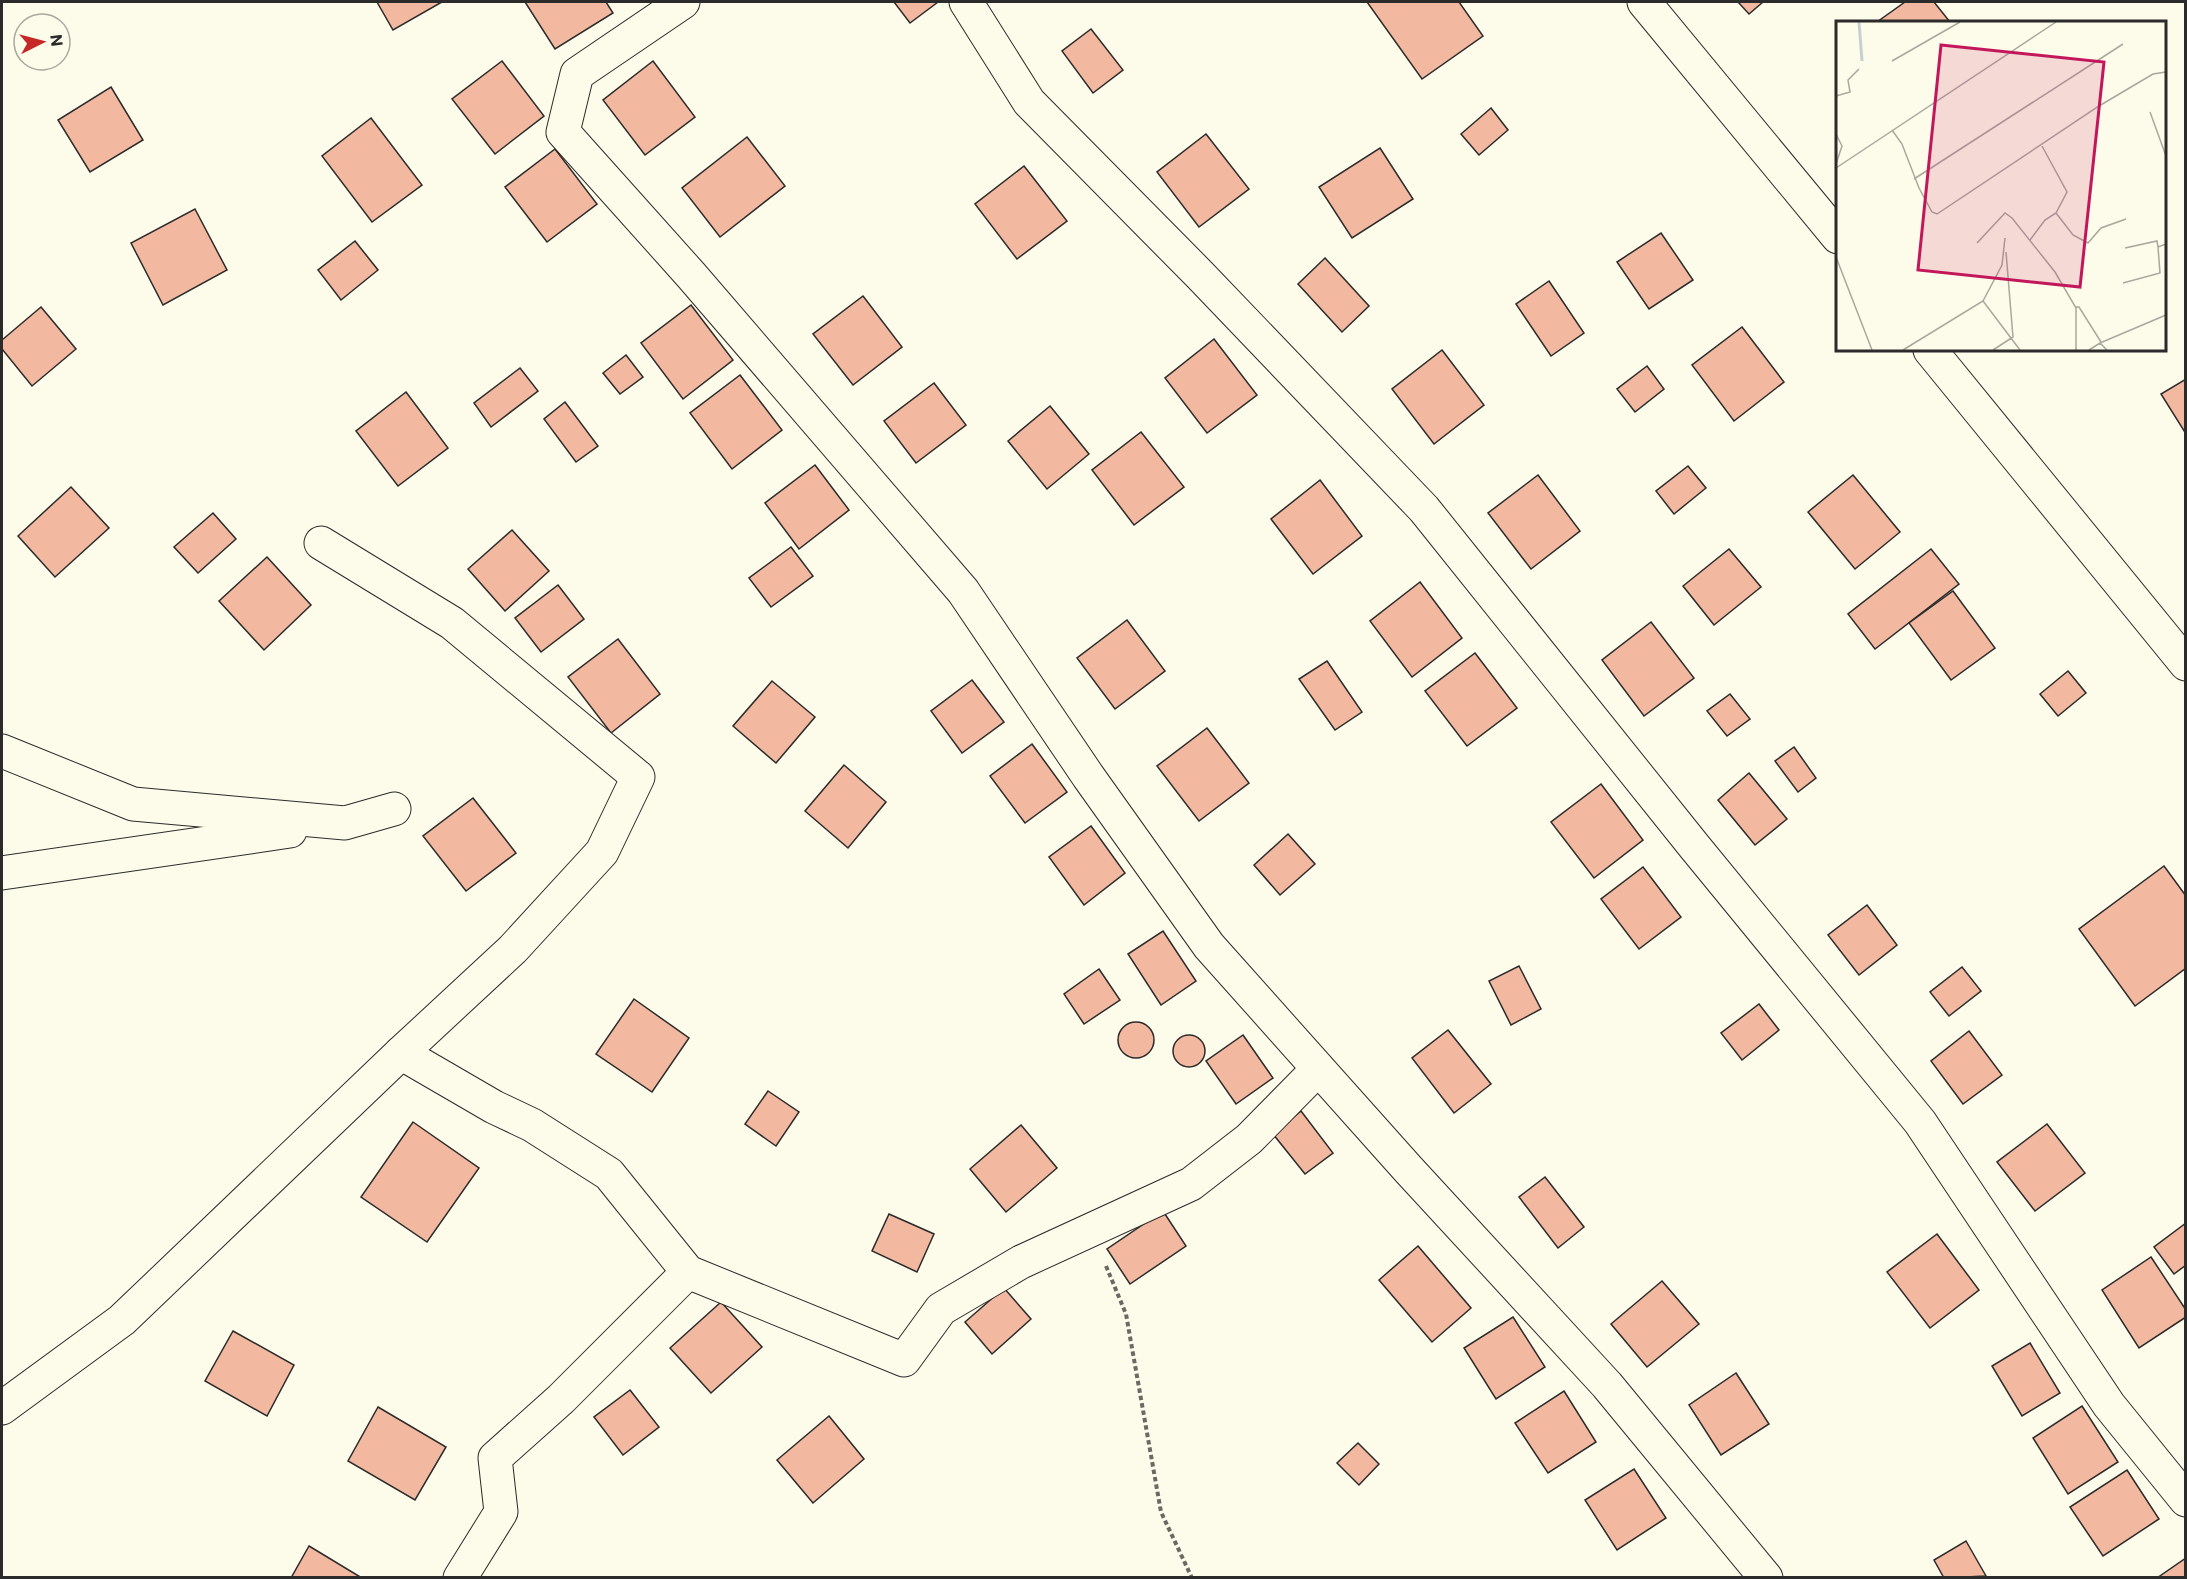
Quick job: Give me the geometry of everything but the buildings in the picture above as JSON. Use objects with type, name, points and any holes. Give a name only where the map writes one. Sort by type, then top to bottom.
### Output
[{"type":"street","points":[[683,2],[577,74],[563,132],[692,274],[963,591],[1088,777],[1209,946],[1408,1169],[1607,1386],[1766,1578]]},
{"type":"street","points":[[966,2],[1029,102],[1200,275],[1424,509],[1694,846],[1920,1122],[2109,1405],[2186,1500]]},
{"type":"street","points":[[1644,2],[1836,235]]},
{"type":"street","points":[[1931,351],[2186,664]]},
{"type":"street","points":[[2,1408],[122,1320],[513,949],[602,852],[638,777],[452,623],[321,543]]},
{"type":"street","points":[[2,751],[133,804],[345,823]]},
{"type":"street","points":[[2,873],[345,823],[394,809]]},
{"type":"street","points":[[401,1053],[494,1107],[532,1125],[609,1174],[688,1272],[903,1360],[941,1309],[1021,1262],[1191,1184],[1249,1139],[1318,1069]]},
{"type":"street","points":[[460,1578],[501,1512],[495,1458],[561,1399],[688,1272]]},
{"type":"path","points":[[1090,1230],[1126,1314],[1161,1512],[1192,1578]]}]
